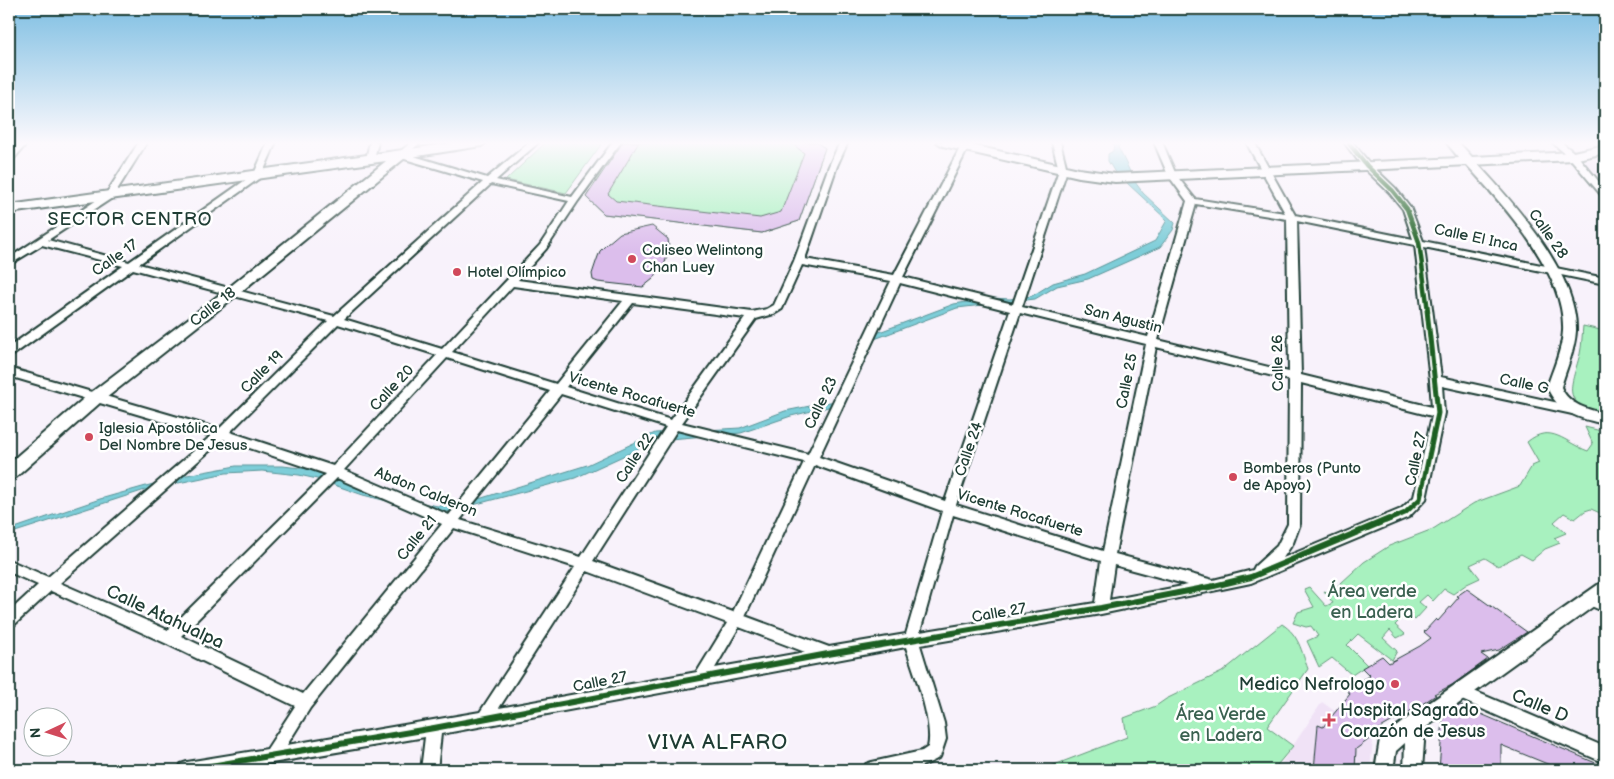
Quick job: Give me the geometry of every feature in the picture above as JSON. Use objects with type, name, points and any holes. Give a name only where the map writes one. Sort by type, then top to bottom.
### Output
[{"type":"main road","points":[[9,209],[234,178]]},
{"type":"main road","name":"Calle 18","points":[[9,473],[95,398],[232,292],[372,178]]},
{"type":"street","points":[[9,262],[109,196],[120,178]]},
{"type":"street","name":"Calle 17","points":[[9,352],[253,178]]},
{"type":"street","points":[[480,178],[574,200]]},
{"type":"street","name":"Calle 19","points":[[9,621],[221,434],[336,320],[492,178]]},
{"type":"street","name":"Calle 20","points":[[170,638],[335,472],[543,247],[590,178]]},
{"type":"street","points":[[511,282],[752,316],[770,312],[778,307],[799,261],[830,178]]},
{"type":"street","name":"Calle 23","points":[[702,676],[736,620],[897,279],[948,178]]},
{"type":"street","name":"Calle 24","points":[[911,640],[949,508],[1060,178]]},
{"type":"street","points":[[1174,178],[1192,201]]},
{"type":"street","name":"Calle 26","points":[[1251,577],[1276,557],[1289,542],[1294,524],[1292,217],[1270,178]]},
{"type":"street","name":"Calle 27","points":[[187,770],[434,728],[702,676],[1101,608],[1214,586],[1251,577],[1405,513],[1420,499],[1438,413],[1436,380],[1419,242],[1407,209],[1380,178]]},
{"type":"street","name":"Calle 28","points":[[1484,178],[1524,226],[1554,270],[1569,325],[1568,338],[1554,388],[1558,398],[1579,412]]},
{"type":"street","points":[[1592,178],[1605,194]]},
{"type":"street","name":"Calle El Inca","points":[[1192,201],[1292,217],[1605,281]]},
{"type":"street","name":"Calle 25","points":[[1101,608],[1108,558],[1152,341],[1192,201]]},
{"type":"street","name":"Vicente Rocafuerte","points":[[40,241],[336,320],[443,355],[674,425],[811,459],[949,508],[1108,558],[1214,586]]},
{"type":"street","name":"San Agustin","points":[[799,261],[897,279],[1438,413]]},
{"type":"street","name":"Calle 21","points":[[272,755],[305,704],[630,300]]},
{"type":"street","name":"Calle 22","points":[[485,717],[674,425],[752,316]]},
{"type":"street","name":"Abdon Calderon","points":[[9,372],[221,434],[335,472],[451,522],[584,564],[828,654]]},
{"type":"street","name":"Calle G","points":[[1436,380],[1605,419]]},
{"type":"street","name":"Calle Atahualpa","points":[[9,566],[170,638],[305,704]]},
{"type":"street","points":[[1384,770],[1387,746],[1460,692],[1597,602],[1605,589]]},
{"type":"street","points":[[872,770],[925,758],[934,752],[938,739],[936,723],[911,640]]},
{"type":"street","name":"Calle D","points":[[1460,692],[1605,755]]},
{"type":"street","points":[[1413,770],[1416,723]]},
{"type":"street","points":[[429,770],[434,728]]},
{"type":"shaded area","points":[[1599,178],[1605,178],[1605,185]]},
{"type":"shaded area","name":"Hospital Sagrado Corazón de Jesus","points":[[1322,702],[1373,739],[1370,770],[1277,770]]},
{"type":"green space","points":[[508,178],[577,178],[566,193],[506,180]]},
{"type":"green space","points":[[598,178],[814,178],[799,221],[762,233],[604,214],[586,197]]},
{"type":"green space","points":[[1583,326],[1605,331],[1605,414],[1580,405],[1572,393],[1572,385],[1581,351]]},
{"type":"green space","name":"Área verde en Ladera","points":[[1585,427],[1605,432],[1605,499],[1600,513],[1591,509],[1575,519],[1564,513],[1554,522],[1566,533],[1554,538],[1560,543],[1545,549],[1532,560],[1521,554],[1498,566],[1485,558],[1470,565],[1480,578],[1453,594],[1444,589],[1433,601],[1427,595],[1419,602],[1426,608],[1415,620],[1407,613],[1395,625],[1405,634],[1397,638],[1390,630],[1383,638],[1397,651],[1392,660],[1358,634],[1347,645],[1367,665],[1352,675],[1332,658],[1319,667],[1307,641],[1318,636],[1311,626],[1306,627],[1293,623],[1298,612],[1314,607],[1304,589],[1309,587],[1326,606],[1333,603],[1324,591],[1330,593],[1364,562],[1389,546],[1433,529],[1474,503],[1520,486],[1532,466],[1539,463],[1527,442],[1536,436],[1551,434],[1558,436],[1588,451],[1593,444]]},
{"type":"green space","name":"Área Verde en Ladera","points":[[1282,624],[1296,638],[1308,669],[1267,727],[1293,746],[1273,770],[1041,770],[1127,737],[1124,718],[1156,706],[1166,699],[1222,672]]},
{"type":"water","points":[[1122,178],[1133,178],[1143,193],[1175,223],[1173,230],[1160,247],[1088,279],[1057,286],[1035,299],[957,308],[872,340],[841,404],[791,416],[741,433],[658,440],[575,478],[439,514],[363,495],[317,479],[262,471],[226,473],[145,490],[9,534],[9,530],[100,499],[187,475],[236,466],[283,466],[325,471],[422,503],[438,506],[482,498],[587,465],[655,433],[740,428],[785,411],[835,401],[874,334],[954,304],[991,298],[1010,299],[1032,296],[1053,283],[1085,274],[1155,241],[1167,220]]},
{"type":"building","points":[[599,178],[617,178],[608,194],[616,201],[760,218],[781,212],[794,178],[814,178],[799,221],[762,233],[604,214],[586,197]]},
{"type":"building","name":"Coliseo Welintong Chan Luey","points":[[652,226],[668,239],[669,248],[665,263],[653,279],[643,287],[593,280],[592,274],[600,251],[607,244],[620,233]]},
{"type":"building","points":[[1467,589],[1527,632],[1499,650],[1481,654],[1488,659],[1452,685],[1434,694],[1436,695],[1377,730],[1379,732],[1356,749],[1355,770],[1314,770],[1318,725],[1323,727],[1350,694],[1346,689],[1370,676],[1362,668],[1382,656],[1389,663],[1431,638],[1424,632],[1436,619],[1438,621],[1459,597],[1457,596]]},
{"type":"building","points":[[1460,705],[1605,767],[1605,770],[1562,770],[1501,745],[1501,770],[1439,770],[1443,718]]},
{"type":"cycle path","points":[[187,770],[434,728],[828,654],[1101,608],[1214,586],[1251,577],[1405,513],[1420,499],[1438,413],[1436,380],[1419,242],[1407,209],[1380,178]]},
{"type":"place","name":"Coliseo Welintong Chan Luey","points":[[632,259]]},
{"type":"place","name":"Hotel Olímpico","points":[[457,272]]},
{"type":"place","name":"Iglesia Apostólica Del Nombre De Jesus","points":[[89,437]]},
{"type":"place","name":"Bomberos (Punto de Apoyo)","points":[[1233,477]]},
{"type":"place","name":"Medico Nefrologo","points":[[1395,684]]},
{"type":"place","name":"Hospital Sagrado Corazón de Jesus","points":[[1329,720]]},
{"type":"district","name":"SECTOR CENTRO","points":[[130,219]]},
{"type":"district","name":"VIVA ALFARO","points":[[718,742]]}]
